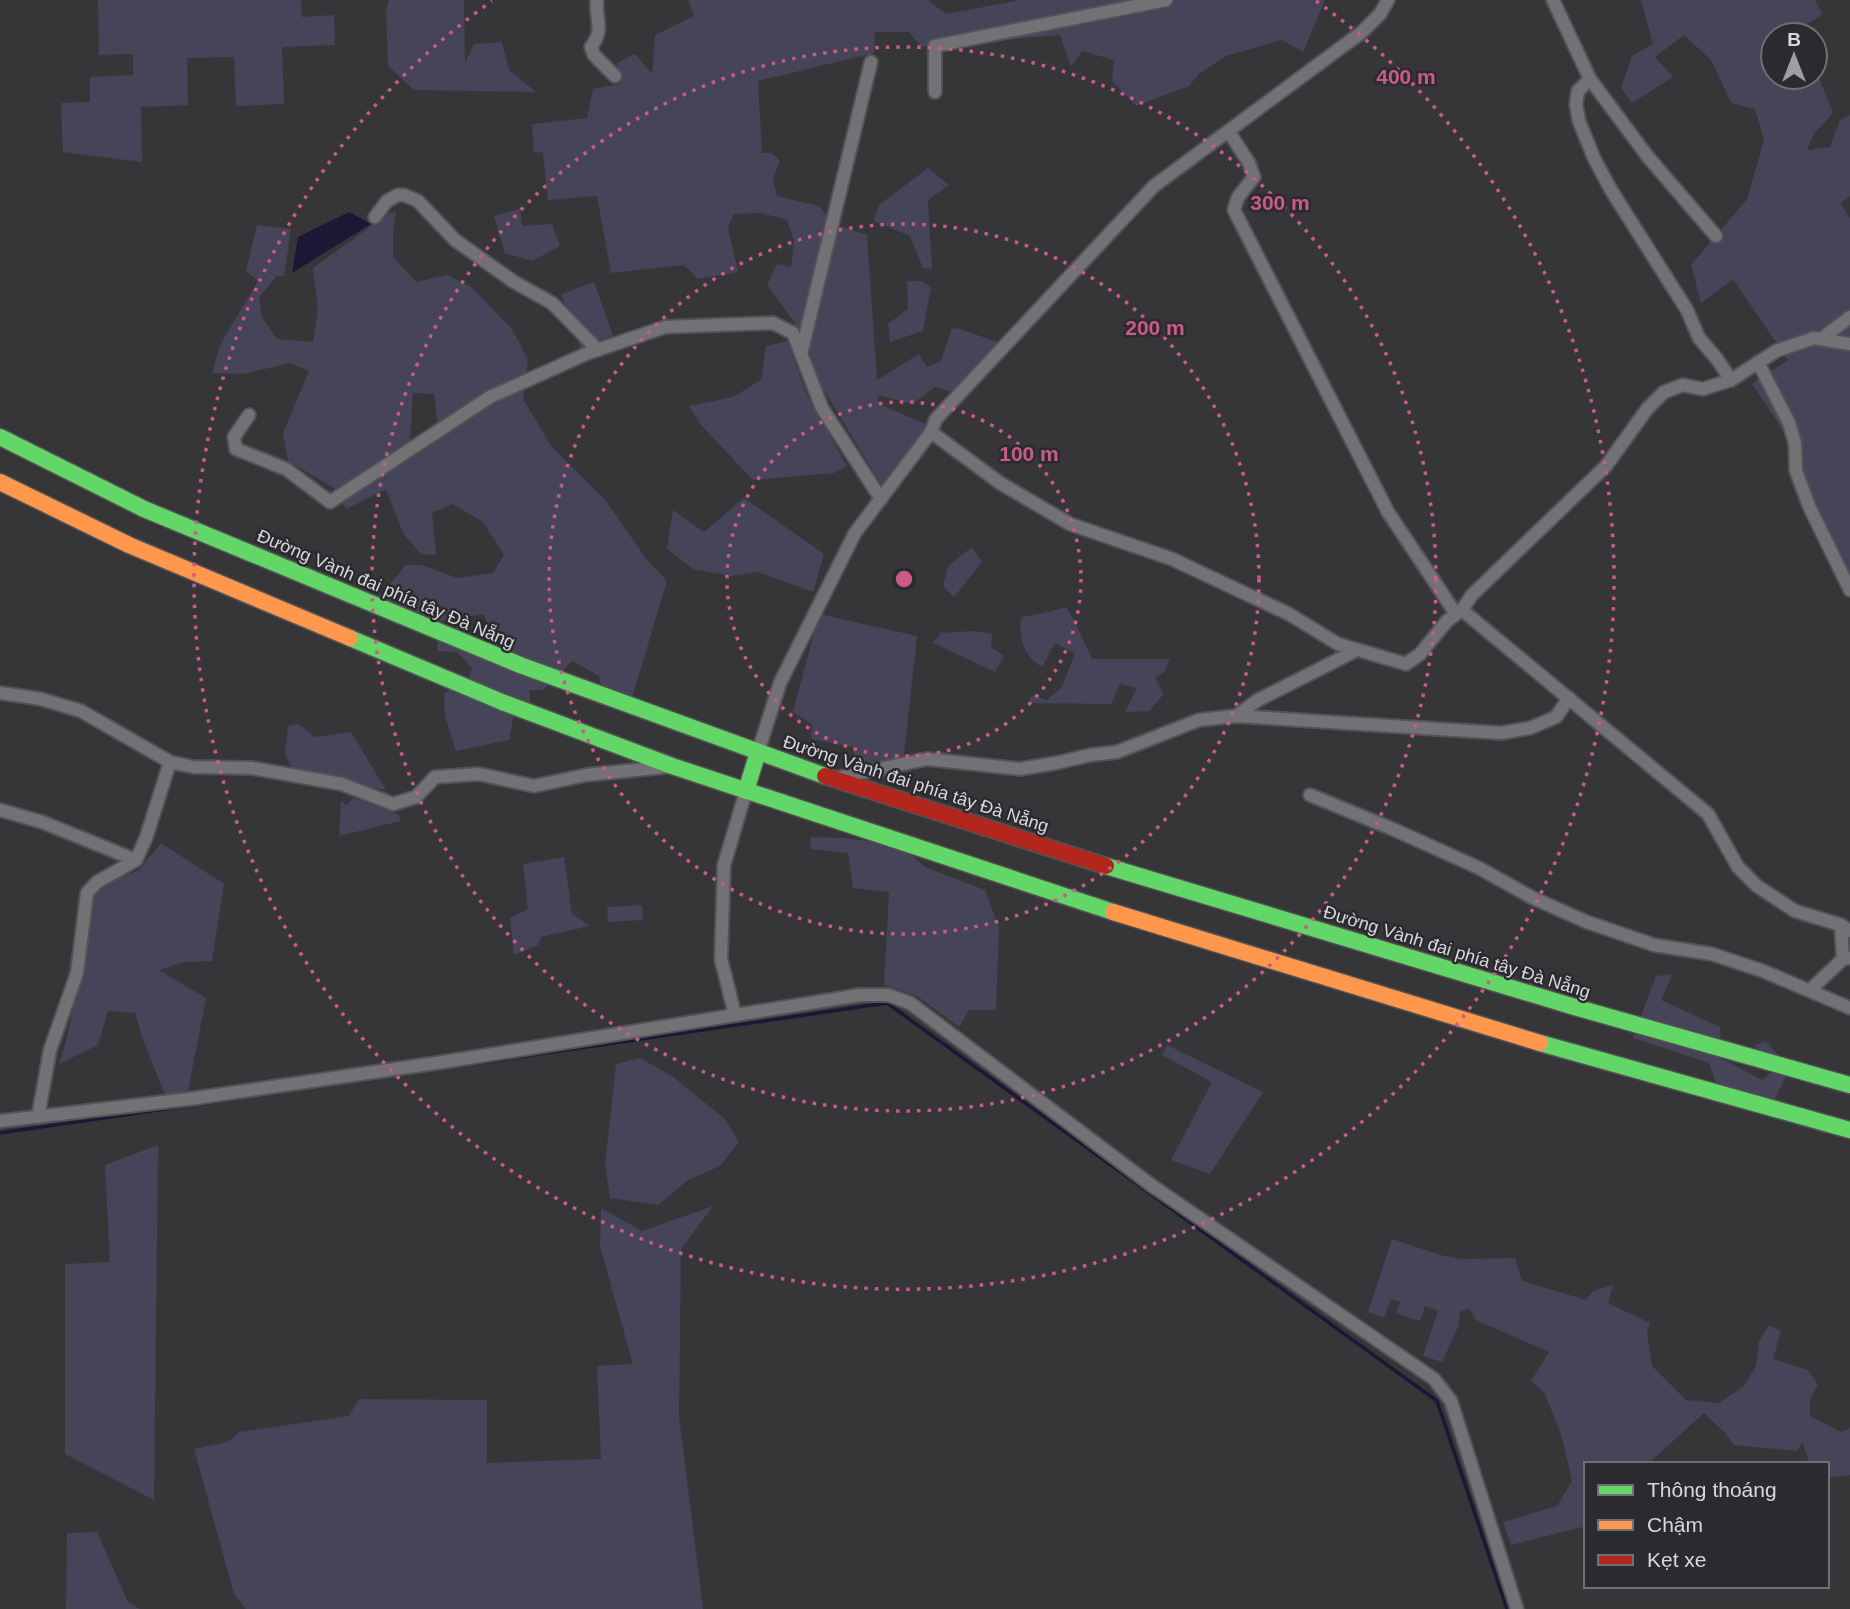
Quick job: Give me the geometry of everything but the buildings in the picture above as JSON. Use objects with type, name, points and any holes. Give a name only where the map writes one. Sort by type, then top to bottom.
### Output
[{"type":"main road","name":"Đường Vành đai phía tây Đà Nẵng","points":[[0,437],[144,509],[470,645],[832,779],[1105,866],[1578,1008],[1850,1085]]},
{"type":"main road","points":[[0,482],[129,545],[502,702],[672,766],[1081,902],[1560,1049],[1850,1130]]},
{"type":"main road","points":[[746,791],[758,752]]},
{"type":"street","points":[[597,0],[595,17],[600,28],[599,36],[592,47],[594,55],[615,76]]},
{"type":"street","points":[[935,92],[934,46],[1166,0]]},
{"type":"street","points":[[758,752],[780,683],[855,534],[931,432],[936,419],[1154,186],[1362,32],[1380,14],[1388,0]]},
{"type":"street","points":[[1553,0],[1590,79],[1648,158],[1716,236]]},
{"type":"street","points":[[801,354],[872,62]]},
{"type":"street","points":[[1590,79],[1578,91],[1576,104],[1579,121],[1594,158],[1611,190],[1687,310],[1699,338],[1731,380]]},
{"type":"street","points":[[1229,132],[1250,163],[1254,177],[1238,197],[1234,210],[1388,512],[1459,612],[1569,698],[1708,814],[1738,867],[1758,886],[1796,911],[1846,928],[1847,959],[1810,990]]},
{"type":"street","points":[[374,217],[392,197],[404,195],[418,201],[455,240],[514,282],[552,303],[598,350]]},
{"type":"street","points":[[1821,339],[1850,317]]},
{"type":"street","points":[[249,415],[234,437],[236,449],[286,469],[330,502],[490,397],[598,350],[665,327],[773,323],[793,333],[822,408],[881,499]]},
{"type":"street","points":[[931,432],[1000,483],[1070,524],[1172,559],[1289,614],[1338,645],[1406,664],[1420,654],[1472,595],[1606,466],[1647,409],[1664,392],[1683,385],[1703,388],[1731,380],[1776,351],[1814,338],[1850,344]]},
{"type":"street","points":[[1758,362],[1789,423],[1795,443],[1796,471],[1809,506],[1850,590]]},
{"type":"street","points":[[1236,716],[1258,700],[1357,650]]},
{"type":"street","points":[[0,693],[41,699],[81,711],[170,762],[193,767],[252,768],[342,784],[393,804],[416,797],[435,777],[479,774],[534,786],[586,775],[672,766]]},
{"type":"street","points":[[832,779],[927,759],[1020,769],[1056,764],[1090,755],[1117,752],[1199,720],[1236,716],[1501,733],[1530,727],[1556,717],[1569,698]]},
{"type":"street","points":[[38,1116],[50,1050],[77,973],[87,893],[97,883],[136,860],[146,838],[170,762]]},
{"type":"street","points":[[735,1015],[721,959],[724,864],[746,791]]},
{"type":"street","points":[[1310,795],[1467,863],[1533,898],[1587,922],[1654,945],[1712,954],[1810,990],[1850,1008]]},
{"type":"street","points":[[0,810],[42,822],[136,860]]},
{"type":"street","points":[[0,1121],[188,1099],[443,1062],[860,995],[888,995],[910,1003],[1151,1185],[1434,1379],[1451,1401],[1517,1609]]},
{"type":"shaded area","points":[[98,0],[301,0],[302,17],[334,15],[335,45],[282,47],[284,104],[236,106],[234,57],[187,58],[188,105],[141,107],[142,162],[63,152],[61,103],[90,102],[90,77],[133,75],[133,54],[99,55]]},
{"type":"shaded area","points":[[389,0],[464,0],[465,63],[474,44],[502,42],[509,70],[536,92],[414,90],[388,66],[386,10]]},
{"type":"shaded area","points":[[688,0],[928,0],[946,14],[1020,0],[1325,0],[1303,52],[1282,40],[1226,56],[1200,73],[1189,86],[1136,106],[1112,81],[1114,60],[1082,51],[1071,67],[1060,35],[921,47],[909,32],[875,32],[874,53],[758,81],[762,153],[772,153],[780,161],[773,178],[777,196],[819,206],[834,224],[867,235],[877,380],[919,354],[927,367],[941,361],[952,328],[997,342],[953,392],[935,387],[912,404],[878,395],[879,404],[928,425],[882,486],[819,382],[805,337],[767,285],[777,264],[791,267],[794,242],[787,220],[761,213],[734,214],[728,227],[738,272],[698,279],[684,265],[611,273],[597,196],[548,200],[543,152],[534,153],[532,124],[587,118],[593,89],[620,84],[617,63],[635,54],[652,74],[655,35],[694,16]]},
{"type":"shaded area","points":[[1641,0],[1815,0],[1823,14],[1812,21],[1759,21],[1759,91],[1824,91],[1833,113],[1813,135],[1807,150],[1830,147],[1840,120],[1850,115],[1850,196],[1841,203],[1850,219],[1850,597],[1795,487],[1787,436],[1752,384],[1788,360],[1733,279],[1701,303],[1691,265],[1747,199],[1764,140],[1755,109],[1731,103],[1711,60],[1684,35],[1655,57],[1673,77],[1632,103],[1621,88],[1632,56],[1653,44]]},
{"type":"shaded area","points":[[928,168],[949,185],[928,200],[932,269],[923,268],[910,236],[874,221],[879,205]]},
{"type":"shaded area","points":[[520,209],[522,226],[552,224],[560,246],[532,261],[505,253],[494,216]]},
{"type":"shaded area","points":[[396,211],[393,257],[416,282],[447,275],[470,286],[512,329],[528,359],[523,399],[552,447],[606,501],[647,560],[667,581],[631,701],[603,695],[599,676],[572,661],[543,690],[529,690],[532,716],[514,714],[509,740],[456,751],[445,716],[444,693],[467,682],[472,668],[457,652],[437,651],[439,632],[459,627],[475,656],[487,656],[492,636],[484,614],[402,627],[379,597],[406,565],[422,565],[457,578],[493,573],[504,555],[483,522],[452,504],[432,513],[436,555],[421,554],[403,533],[386,489],[346,509],[342,502],[448,434],[437,419],[434,394],[413,393],[410,440],[337,490],[288,461],[283,433],[309,371],[290,363],[243,374],[212,373],[220,345],[258,281],[246,271],[257,225],[291,229],[284,276],[277,276],[259,297],[262,317],[277,339],[313,342],[318,309],[313,268],[389,213]]},
{"type":"shaded area","points":[[349,212],[371,224],[292,273],[298,237]]},
{"type":"shaded area","points":[[907,281],[922,281],[931,288],[923,331],[890,342],[888,324],[908,309]]},
{"type":"shaded area","points":[[594,282],[613,336],[581,348],[561,294]]},
{"type":"shaded area","points":[[787,341],[808,397],[847,466],[834,473],[753,480],[700,424],[689,406],[733,397],[761,380],[766,346]]},
{"type":"shaded area","points":[[744,498],[824,554],[813,592],[758,572],[731,576],[693,569],[667,549],[673,510],[704,532]]},
{"type":"shaded area","points":[[972,547],[982,562],[954,597],[943,586],[948,566]]},
{"type":"shaded area","points":[[1066,607],[1092,659],[1170,659],[1165,671],[1155,678],[1164,694],[1149,711],[1125,712],[1137,688],[1120,684],[1111,704],[1029,703],[1031,695],[1047,700],[1062,687],[1075,653],[1055,643],[1042,667],[1026,652],[1021,632],[1021,617]]},
{"type":"shaded area","points":[[819,614],[917,636],[901,781],[855,773],[853,747],[811,739],[812,724],[793,712]]},
{"type":"shaded area","points":[[973,631],[992,634],[991,647],[1004,656],[995,672],[933,643],[941,633]]},
{"type":"shaded area","points":[[298,724],[315,737],[351,732],[386,790],[293,770],[285,754],[288,726]]},
{"type":"shaded area","points":[[354,798],[399,815],[401,821],[339,836],[341,801],[346,805]]},
{"type":"shaded area","points":[[811,837],[845,838],[901,846],[925,867],[985,890],[999,928],[996,1010],[969,1010],[959,1027],[917,996],[884,985],[889,892],[853,888],[848,853],[810,849]]},
{"type":"shaded area","points":[[161,843],[224,884],[212,961],[184,962],[159,970],[206,998],[188,1092],[167,1099],[135,1013],[108,1011],[98,1045],[59,1064],[70,1021],[91,890],[139,870]]},
{"type":"shaded area","points":[[564,857],[572,914],[590,926],[541,937],[538,945],[514,955],[510,918],[528,909],[523,864]]},
{"type":"shaded area","points":[[642,905],[643,920],[608,922],[607,907]]},
{"type":"shaded area","points":[[1673,974],[1661,1000],[1720,1027],[1721,1058],[1762,1080],[1771,1072],[1755,1045],[1766,1041],[1790,1069],[1769,1110],[1721,1098],[1709,1063],[1633,1038],[1656,976]]},
{"type":"shaded area","points":[[1167,1045],[1263,1092],[1210,1174],[1171,1160],[1212,1082],[1162,1055]]},
{"type":"shaded area","points":[[640,1058],[672,1076],[724,1118],[739,1142],[720,1166],[688,1180],[658,1205],[610,1198],[605,1164],[616,1064]]},
{"type":"shaded area","points":[[158,1145],[154,1500],[65,1454],[65,1264],[110,1262],[105,1165]]},
{"type":"shaded area","points":[[713,1206],[681,1249],[679,1416],[703,1609],[246,1609],[234,1594],[194,1449],[228,1442],[239,1432],[349,1416],[359,1399],[487,1400],[487,1463],[601,1459],[597,1366],[633,1364],[600,1246],[601,1208],[642,1231]]},
{"type":"shaded area","points":[[1392,1239],[1462,1259],[1515,1258],[1522,1281],[1586,1300],[1593,1291],[1613,1285],[1608,1303],[1650,1323],[1647,1333],[1652,1366],[1686,1400],[1719,1403],[1744,1386],[1756,1366],[1759,1341],[1769,1325],[1781,1331],[1773,1359],[1808,1370],[1818,1385],[1810,1400],[1810,1416],[1841,1432],[1850,1428],[1850,1475],[1829,1478],[1829,1462],[1809,1462],[1802,1442],[1797,1451],[1734,1445],[1704,1413],[1650,1462],[1584,1462],[1584,1527],[1511,1545],[1503,1522],[1557,1506],[1572,1481],[1561,1434],[1544,1392],[1531,1381],[1549,1352],[1476,1320],[1469,1308],[1460,1312],[1458,1327],[1442,1362],[1423,1356],[1438,1311],[1425,1306],[1420,1321],[1396,1313],[1400,1302],[1391,1299],[1384,1318],[1368,1312]]},
{"type":"shaded area","points":[[97,1532],[128,1602],[140,1609],[66,1609],[67,1533]]},
{"type":"waterway","points":[[456,1066],[887,1003],[1437,1401],[1507,1609]]},
{"type":"waterway","points":[[0,1133],[240,1098]]},
{"type":"traffic: fast","points":[[0,437],[144,509],[520,665],[825,776]]},
{"type":"traffic: fast","points":[[350,638],[502,702],[672,766],[1113,912]]},
{"type":"traffic: fast","points":[[746,791],[758,752]]},
{"type":"traffic: fast","points":[[1106,866],[1578,1008],[1850,1085]]},
{"type":"traffic: fast","points":[[1540,1043],[1850,1130]]},
{"type":"traffic: slow","points":[[0,482],[129,545],[350,638]]},
{"type":"traffic: slow","points":[[1113,912],[1540,1043]]},
{"type":"traffic: jam","points":[[825,776],[1106,866]]}]
